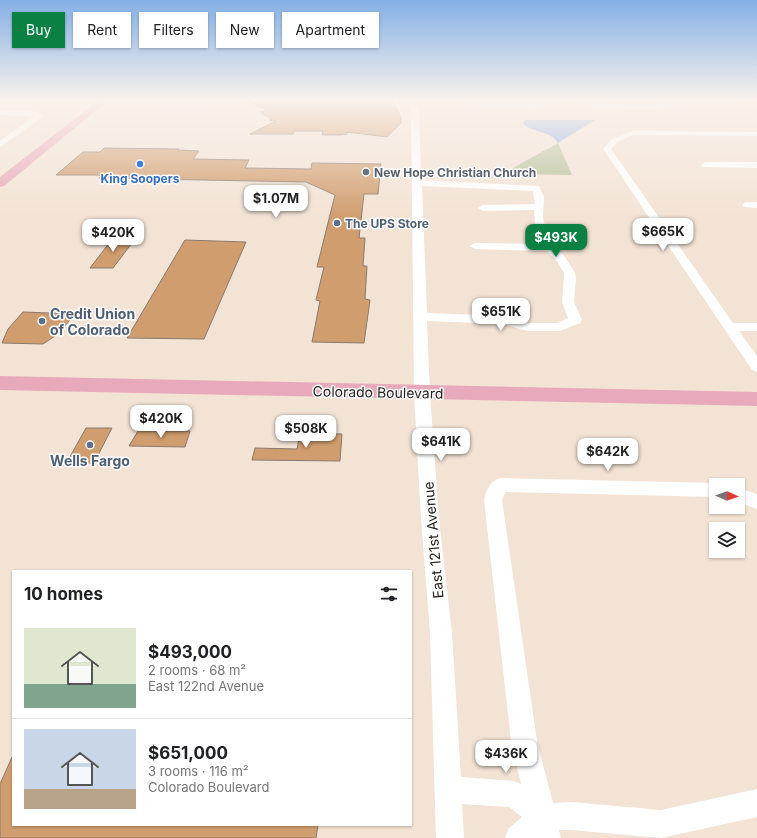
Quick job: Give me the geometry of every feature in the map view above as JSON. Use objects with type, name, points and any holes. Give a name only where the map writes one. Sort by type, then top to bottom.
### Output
[{"type":"main road","points":[[0,183],[54,139]]},
{"type":"main road","name":"Colorado Boulevard","points":[[0,383],[757,400]]},
{"type":"street","points":[[0,145],[9,139]]},
{"type":"street","name":"East 121st Avenue","points":[[415,139],[422,392],[430,519],[441,633],[450,838]]},
{"type":"street","points":[[618,139],[608,147],[608,151],[757,367]]},
{"type":"street","points":[[705,165],[757,165]]},
{"type":"street","points":[[416,183],[536,188],[539,192],[540,207],[538,220],[550,248],[558,254],[566,266],[571,281],[568,291],[568,303],[574,320],[560,327],[527,327],[504,320],[420,317]]},
{"type":"street","points":[[483,208],[517,206],[540,207]]},
{"type":"street","points":[[475,246],[550,248]]},
{"type":"street","points":[[729,327],[757,328]]},
{"type":"street","points":[[545,828],[524,741],[493,500],[495,492],[500,485],[709,490]]},
{"type":"street","points":[[745,498],[757,502]]},
{"type":"street","points":[[448,790],[514,794],[545,828]]},
{"type":"street","points":[[519,838],[571,816],[661,824],[757,803]]},
{"type":"green space","points":[[558,143],[572,175],[502,174]]},
{"type":"water","points":[[555,139],[564,139],[558,143]]},
{"type":"building","points":[[104,148],[179,149],[178,150],[199,151],[193,159],[249,160],[245,168],[311,169],[312,163],[381,164],[378,194],[364,194],[359,238],[365,238],[363,266],[367,266],[365,299],[370,300],[364,343],[312,342],[320,301],[316,300],[324,267],[317,267],[335,195],[306,182],[99,178],[102,175],[56,175],[83,152],[100,152]]},
{"type":"building","points":[[113,238],[135,239],[113,268],[90,268]]},
{"type":"building","points":[[185,240],[246,242],[204,339],[127,338]]},
{"type":"building","name":"Credit Union of Colorado","points":[[23,312],[75,314],[58,334],[43,344],[2,343],[8,329]]},
{"type":"building","name":"Wells Fargo","points":[[86,428],[112,428],[94,463],[67,462]]},
{"type":"building","points":[[138,431],[190,431],[185,447],[129,446]]},
{"type":"building","points":[[300,433],[342,434],[340,461],[252,460],[255,448],[297,449]]},
{"type":"building","points":[[12,757],[12,826],[318,826],[316,838],[0,838],[0,784]]},
{"type":"place","name":"King Soopers","points":[[140,164]]},
{"type":"place","name":"New Hope Christian Church","points":[[366,172]]},
{"type":"place","name":"The UPS Store","points":[[337,223]]},
{"type":"place","name":"Credit Union of Colorado","points":[[42,321]]},
{"type":"place","name":"Wells Fargo","points":[[90,445]]}]
